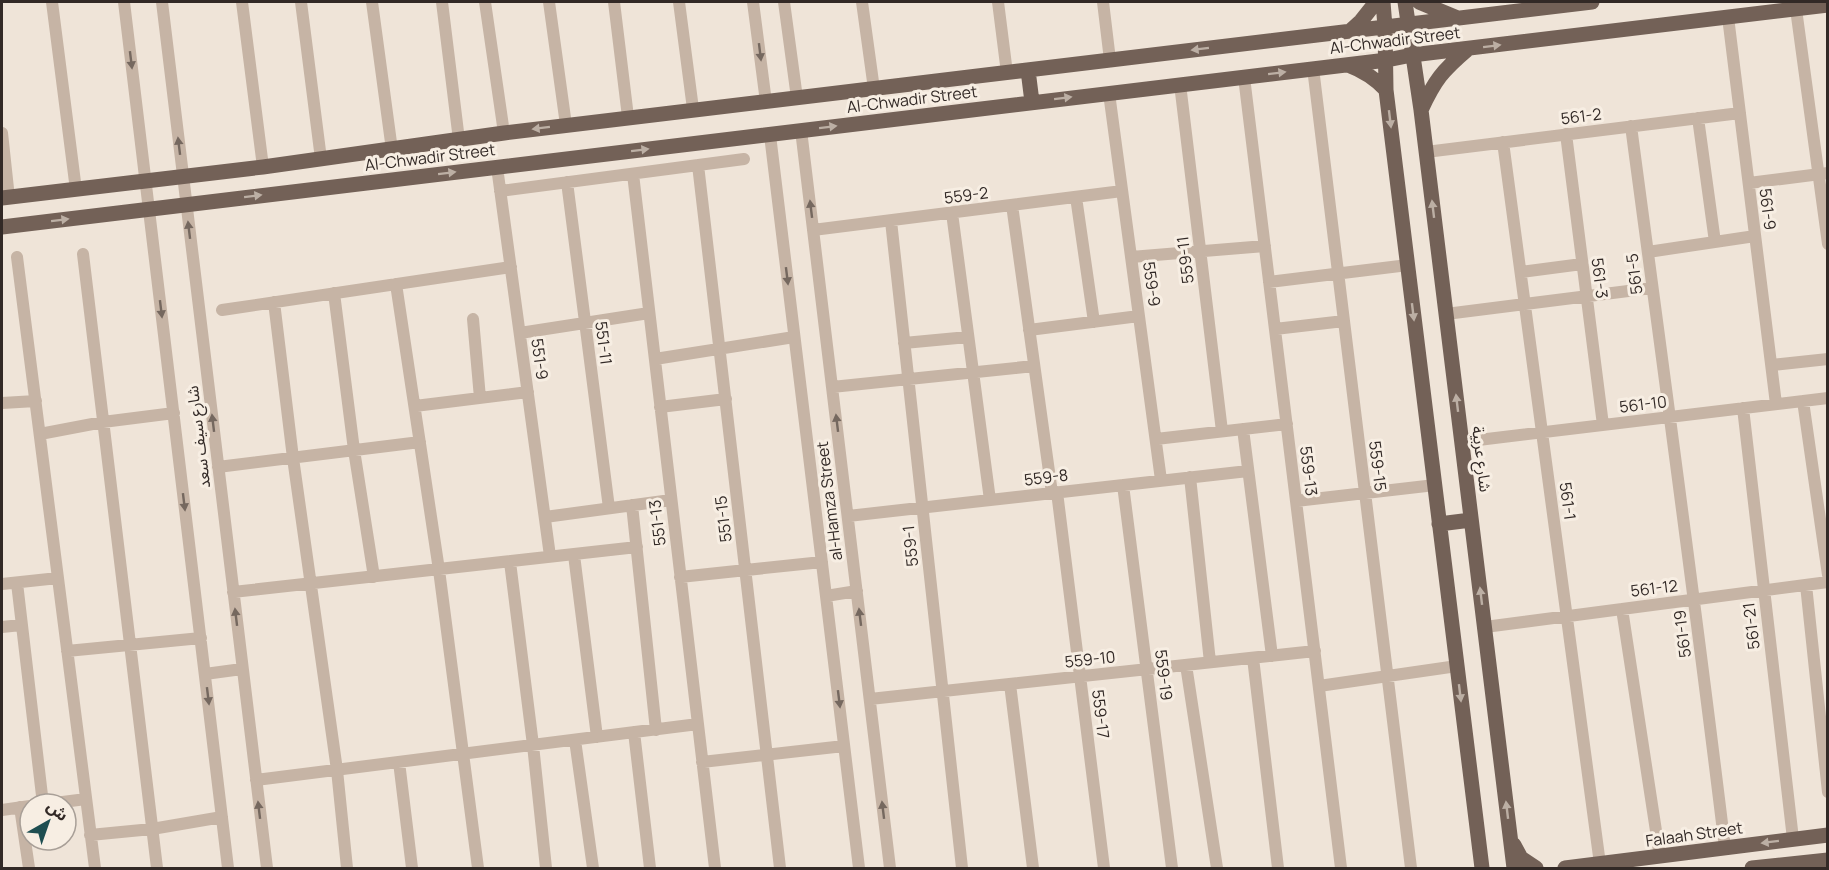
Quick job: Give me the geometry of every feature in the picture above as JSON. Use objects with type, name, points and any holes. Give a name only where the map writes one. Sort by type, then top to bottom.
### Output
[{"type":"main road","points":[[1350,31],[1376,2]]},
{"type":"main road","points":[[1383,2],[1386,27],[1386,90],[1482,868]]},
{"type":"main road","name":"شارع عربية","points":[[1405,2],[1421,110],[1514,868]]},
{"type":"main road","points":[[1419,2],[1457,18]]},
{"type":"main road","name":"Al-Chwadir Street","points":[[5,198],[263,167],[628,117],[1457,18],[1490,8],[1592,2]]},
{"type":"main road","name":"Al-Chwadir Street","points":[[2,227],[1468,50],[1734,12],[1827,5]]},
{"type":"main road","points":[[1421,110],[1436,80],[1446,68],[1468,50]]},
{"type":"main road","points":[[1346,64],[1376,80],[1386,90]]},
{"type":"main road","points":[[1028,70],[1032,102]]},
{"type":"main road","points":[[1439,524],[1472,520]]},
{"type":"main road","name":"Falaah Street","points":[[1565,868],[1827,835]]},
{"type":"main road","points":[[1511,840],[1521,858],[1536,868]]},
{"type":"main road","points":[[1471,868],[1477,861],[1479,846]]},
{"type":"main road","points":[[1752,868],[1827,860]]},
{"type":"street","points":[[52,2],[76,190]]},
{"type":"street","name":"شارع سيف سعد","points":[[124,2],[228,868]]},
{"type":"street","name":"شارع سيف سعد","points":[[162,2],[267,868]]},
{"type":"street","points":[[242,2],[263,167]]},
{"type":"street","points":[[302,2],[321,159]]},
{"type":"street","points":[[372,2],[392,150]]},
{"type":"street","points":[[442,2],[459,140]]},
{"type":"street","points":[[485,2],[504,133]]},
{"type":"street","points":[[549,2],[566,125]]},
{"type":"street","points":[[614,2],[628,117]]},
{"type":"street","points":[[679,2],[693,109]]},
{"type":"street","points":[[753,2],[766,102]]},
{"type":"street","points":[[784,2],[797,98]]},
{"type":"street","points":[[862,2],[874,89]]},
{"type":"street","points":[[998,2],[1007,73]]},
{"type":"street","points":[[1103,2],[1110,60]]},
{"type":"street","points":[[1796,9],[1823,173],[1827,244]]},
{"type":"street","name":"561-9","points":[[1734,12],[1740,113],[1776,404]]},
{"type":"street","name":"559-15","points":[[1313,68],[1411,868]]},
{"type":"street","name":"559-13","points":[[1244,77],[1341,868]]},
{"type":"street","name":"559-11","points":[[1180,84],[1222,431]]},
{"type":"street","name":"559-9","points":[[1109,93],[1161,480]]},
{"type":"street","name":"561-2","points":[[1426,152],[1740,113]]},
{"type":"street","points":[[1698,118],[1715,242]]},
{"type":"street","name":"561-5","points":[[1631,126],[1671,417]]},
{"type":"street","name":"al-Hamza Street","points":[[801,130],[890,868]]},
{"type":"street","points":[[2,133],[5,198]]},
{"type":"street","name":"561-3","points":[[1566,134],[1603,425]]},
{"type":"street","name":"al-Hamza Street","points":[[770,135],[859,868]]},
{"type":"street","name":"561-1","points":[[1503,142],[1600,864]]},
{"type":"street","points":[[500,191],[744,159]]},
{"type":"street","name":"551-15","points":[[698,165],[780,868]]},
{"type":"street","name":"551-9","points":[[497,167],[550,556]]},
{"type":"street","points":[[1749,183],[1823,173]]},
{"type":"street","name":"551-13","points":[[633,174],[715,868]]},
{"type":"street","name":"551-11","points":[[567,182],[609,508]]},
{"type":"street","name":"559-2","points":[[813,230],[1122,191]]},
{"type":"street","points":[[1076,197],[1094,322]]},
{"type":"street","name":"559-17","points":[[1012,205],[1080,676],[1104,868]]},
{"type":"street","points":[[952,213],[990,500]]},
{"type":"street","name":"559-1","points":[[891,221],[962,868]]},
{"type":"street","points":[[1648,252],[1755,236]]},
{"type":"street","points":[[1131,257],[1265,246]]},
{"type":"street","points":[[83,254],[157,868]]},
{"type":"street","points":[[17,257],[95,868]]},
{"type":"street","points":[[1521,272],[1582,264]]},
{"type":"street","points":[[1269,282],[1408,265]]},
{"type":"street","points":[[222,310],[511,267]]},
{"type":"street","points":[[396,284],[439,570],[478,868]]},
{"type":"street","points":[[1446,314],[1652,288]]},
{"type":"street","points":[[334,293],[354,450],[374,577]]},
{"type":"street","points":[[274,302],[293,458],[337,770],[347,868]]},
{"type":"street","points":[[520,333],[649,313]]},
{"type":"street","points":[[1029,330],[1139,316]]},
{"type":"street","points":[[472,319],[480,398]]},
{"type":"street","points":[[1275,330],[1344,321]]},
{"type":"street","points":[[655,359],[794,337]]},
{"type":"street","points":[[904,343],[968,337]]},
{"type":"street","points":[[1772,365],[1827,359]]},
{"type":"street","points":[[832,387],[1034,366]]},
{"type":"street","points":[[415,406],[528,392]]},
{"type":"street","name":"561-10","points":[[1462,442],[1827,398]]},
{"type":"street","points":[[660,407],[726,399]]},
{"type":"street","points":[[2,403],[36,401]]},
{"type":"street","points":[[1803,401],[1827,575]]},
{"type":"street","name":"561-21","points":[[1743,408],[1793,839]]},
{"type":"street","points":[[40,434],[103,422],[174,413]]},
{"type":"street","name":"561-19","points":[[1671,417],[1725,848]]},
{"type":"street","points":[[1156,439],[1287,424]]},
{"type":"street","points":[[1243,429],[1272,656]]},
{"type":"street","points":[[218,467],[420,442]]},
{"type":"street","name":"559-8","points":[[848,516],[1248,471]]},
{"type":"street","points":[[1190,477],[1210,662]]},
{"type":"street","name":"559-19","points":[[1123,485],[1172,868]]},
{"type":"street","points":[[1296,501],[1435,485]]},
{"type":"street","points":[[545,517],[671,500]]},
{"type":"street","points":[[632,506],[657,730]]},
{"type":"street","points":[[233,592],[637,548]]},
{"type":"street","points":[[574,555],[597,737]]},
{"type":"street","points":[[510,562],[546,868]]},
{"type":"street","points":[[680,576],[822,562]]},
{"type":"street","points":[[2,584],[58,578]]},
{"type":"street","name":"561-12","points":[[1485,627],[1827,582]]},
{"type":"street","points":[[17,583],[43,792]]},
{"type":"street","points":[[1806,585],[1827,792]]},
{"type":"street","points":[[826,596],[857,591]]},
{"type":"street","points":[[1622,609],[1660,857]]},
{"type":"street","points":[[2,627],[21,625]]},
{"type":"street","points":[[67,651],[201,638]]},
{"type":"street","name":"559-10","points":[[870,699],[1315,651]]},
{"type":"street","points":[[1253,658],[1278,868]]},
{"type":"street","points":[[1186,665],[1217,868]]},
{"type":"street","points":[[1319,686],[1457,666]]},
{"type":"street","points":[[205,674],[242,669]]},
{"type":"street","points":[[1010,684],[1033,868]]},
{"type":"street","points":[[256,780],[698,724]]},
{"type":"street","points":[[634,732],[650,868]]},
{"type":"street","points":[[575,740],[593,868]]},
{"type":"street","points":[[702,762],[844,746]]},
{"type":"street","points":[[399,762],[412,868]]},
{"type":"street","points":[[78,800],[86,799]]},
{"type":"street","points":[[2,810],[18,808]]},
{"type":"street","points":[[90,835],[152,829],[222,817]]},
{"type":"street","points":[[28,852],[29,868]]}]
